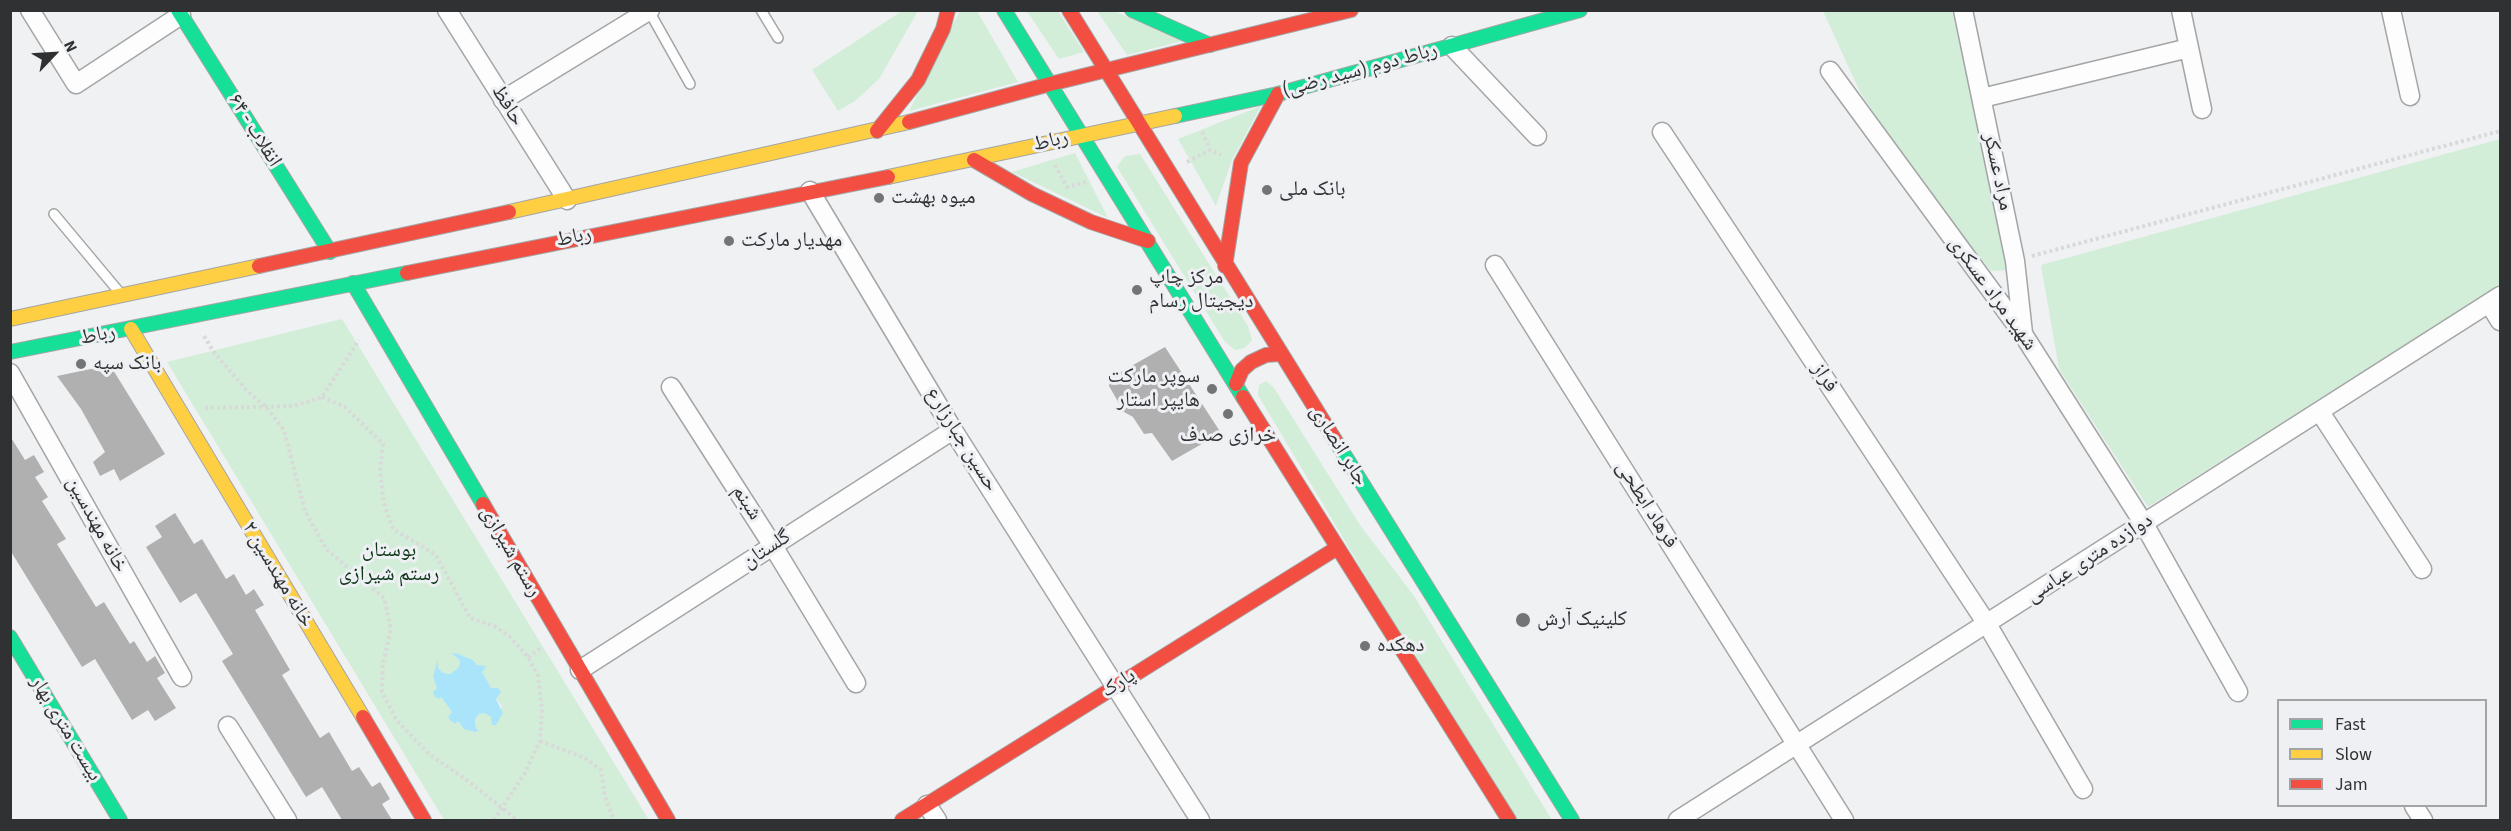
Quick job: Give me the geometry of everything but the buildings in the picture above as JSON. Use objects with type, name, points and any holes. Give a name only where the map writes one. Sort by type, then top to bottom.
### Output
[{"type":"main road","points":[[877,131],[918,80],[943,29],[948,10]]},
{"type":"main road","points":[[1004,10],[1504,816]]},
{"type":"main road","name":"جابر انصاری","points":[[1069,10],[1225,266],[1572,820]]},
{"type":"main road","points":[[1132,10],[1210,45]]},
{"type":"main road","points":[[1106,70],[1351,10]]},
{"type":"main road","name":"رباط دوم (سید رضی)","points":[[1138,124],[1278,94],[1580,10]]},
{"type":"main road","name":"انقلاب - ۶۴","points":[[180,13],[330,252]]},
{"type":"main road","name":"رباط","points":[[11,318],[330,252],[877,131],[1106,70]]},
{"type":"main road","points":[[1225,266],[1241,163],[1278,94]]},
{"type":"main road","name":"رباط","points":[[10,352],[974,160],[1138,124]]},
{"type":"main road","points":[[974,160],[1032,195],[1091,222],[1148,241]]},
{"type":"main road","name":"رستم شیرازی","points":[[353,283],[668,820]]},
{"type":"main road","name":"خانه مهندسین ۲","points":[[131,329],[424,820]]},
{"type":"main road","points":[[1236,384],[1242,370],[1251,362],[1266,355],[1280,354]]},
{"type":"main road","name":"پارک","points":[[902,820],[932,813],[1117,686],[1337,548]]},
{"type":"main road","name":"بیست متری بهار","points":[[10,637],[120,820]]},
{"type":"street","points":[[30,10],[76,84],[180,13]]},
{"type":"street","name":"حافظ","points":[[447,10],[567,200]]},
{"type":"street","name":"مراد عسکر","points":[[1963,10],[2016,261],[2023,334]]},
{"type":"street","points":[[2181,10],[2202,109]]},
{"type":"street","points":[[2391,10],[2410,96]]},
{"type":"street","points":[[503,100],[650,11]]},
{"type":"street","points":[[1452,46],[1537,136]]},
{"type":"street","points":[[1982,98],[2189,48]]},
{"type":"street","name":"شهید مراد عسکری","points":[[1830,71],[2023,334],[2144,524],[2238,692]]},
{"type":"street","name":"فراز","points":[[1662,132],[1987,624],[2083,789]]},
{"type":"street","name":"حسین جبارزارع","points":[[810,191],[953,430],[1200,820]]},
{"type":"street","name":"فرهاد ابطحی","points":[[1495,265],[1844,820]]},
{"type":"street","points":[[2495,300],[2500,321]]},
{"type":"street","name":"دوازده متری عباسی","points":[[1678,820],[2495,300]]},
{"type":"street","name":"خانه مهندسین","points":[[10,373],[182,677]]},
{"type":"street","name":"شبنم","points":[[671,387],[773,546],[856,683]]},
{"type":"street","points":[[2320,412],[2422,569]]},
{"type":"street","name":"گلستان","points":[[580,670],[953,430]]},
{"type":"street","points":[[228,726],[287,820]]},
{"type":"street","points":[[2415,807],[2423,820]]},
{"type":"lane","points":[[761,10],[778,38]]},
{"type":"lane","points":[[650,11],[690,84]]},
{"type":"lane","points":[[54,214],[121,294]]},
{"type":"path","points":[[1201,130],[1210,150],[1225,157]]},
{"type":"path","points":[[2016,261],[2500,131]]},
{"type":"path","points":[[1190,160],[1210,150]]},
{"type":"path","points":[[1053,160],[1067,187],[1089,181]]},
{"type":"path","points":[[195,408],[294,406],[322,397],[357,344]]},
{"type":"path","points":[[213,351],[248,393],[266,407],[284,430],[305,511],[327,550],[384,598],[391,628],[383,663],[382,692],[397,721],[429,754],[517,820]]},
{"type":"path","points":[[322,397],[345,407],[383,444],[380,471],[384,504],[393,529],[436,555],[470,618],[494,626],[509,636],[528,657],[538,676],[542,711],[540,741],[525,773],[494,820]]},
{"type":"path","points":[[528,657],[543,647]]},
{"type":"path","points":[[540,741],[585,758],[601,770],[605,797],[614,820]]},
{"type":"green space","points":[[902,11],[918,11],[879,79],[855,101],[838,111],[812,70]]},
{"type":"green space","points":[[960,11],[977,11],[1018,82],[909,111]]},
{"type":"green space","points":[[1027,11],[1058,11],[1084,52],[1059,59]]},
{"type":"green space","points":[[1097,11],[1114,11],[1183,41],[1127,55]]},
{"type":"green space","points":[[1823,11],[1952,11],[2010,270],[1991,271],[1915,176],[1860,92]]},
{"type":"green space","points":[[1261,106],[1232,160],[1216,206],[1178,139]]},
{"type":"green space","points":[[2500,139],[2500,285],[2148,507],[2059,369],[2041,265]]},
{"type":"green space","points":[[1075,153],[1108,218],[1012,172]]},
{"type":"green space","points":[[1140,154],[1248,326],[1252,340],[1245,348],[1235,350],[1225,342],[1117,167],[1125,156]]},
{"type":"green space","name":"بوستان رستم شیرازی","points":[[342,319],[649,820],[444,820],[167,362]],"holes":[[[453,654],[473,660],[502,707],[492,724],[493,721],[489,714],[479,714],[475,719],[478,730],[458,720],[455,724],[448,717],[453,713],[435,690],[438,661],[438,668],[443,673],[450,674],[459,667],[460,660]]]},
{"type":"green space","points":[[1266,381],[1274,388],[1360,525],[1414,596],[1552,820],[1511,820],[1258,395],[1259,385]]},
{"type":"water","points":[[451,653],[473,660],[477,665],[486,666],[482,672],[491,688],[498,688],[501,692],[496,699],[503,713],[496,725],[492,725],[491,717],[485,713],[479,714],[475,719],[478,731],[464,729],[458,721],[455,724],[448,717],[452,712],[441,697],[439,699],[435,697],[433,692],[437,688],[433,677],[438,659],[438,668],[443,673],[450,674],[459,667],[460,660]]},
{"type":"traffic: fast","points":[[178,10],[330,252]]},
{"type":"traffic: fast","points":[[1004,10],[1243,397]]},
{"type":"traffic: fast","points":[[1132,10],[1210,45]]},
{"type":"traffic: fast","points":[[1175,116],[1278,94],[1580,10]]},
{"type":"traffic: fast","points":[[10,352],[407,273]]},
{"type":"traffic: fast","points":[[353,283],[483,504]]},
{"type":"traffic: fast","points":[[1335,440],[1572,820]]},
{"type":"traffic: fast","points":[[10,637],[120,820]]},
{"type":"traffic: slow","points":[[888,177],[1175,116]]},
{"type":"traffic: slow","points":[[509,212],[909,122]]},
{"type":"traffic: slow","points":[[10,319],[259,266]]},
{"type":"traffic: slow","points":[[131,329],[363,717]]},
{"type":"traffic: jam","points":[[877,131],[918,80],[943,29],[948,10]]},
{"type":"traffic: jam","points":[[1069,10],[1335,440]]},
{"type":"traffic: jam","points":[[909,122],[1050,84],[1351,10]]},
{"type":"traffic: jam","points":[[1225,266],[1241,163],[1278,94]]},
{"type":"traffic: jam","points":[[974,160],[1032,194],[1091,222],[1148,241]]},
{"type":"traffic: jam","points":[[407,273],[888,177]]},
{"type":"traffic: jam","points":[[259,266],[509,212]]},
{"type":"traffic: jam","points":[[1236,384],[1242,370],[1251,362],[1266,355],[1280,354]]},
{"type":"traffic: jam","points":[[1243,397],[1509,820]]},
{"type":"traffic: jam","points":[[483,504],[668,820]]},
{"type":"traffic: jam","points":[[902,820],[1337,548]]},
{"type":"traffic: jam","points":[[363,717],[424,820]]},
{"type":"place","name":"بانک ملی","points":[[1267,190]]},
{"type":"place","name":"میوه بهشت","points":[[879,198]]},
{"type":"place","name":"مهدیار مارکت","points":[[729,241]]},
{"type":"place","name":"مرکز چاپ دیجیتال رسام","points":[[1137,290]]},
{"type":"place","name":"بانک سپه","points":[[81,364]]},
{"type":"place","name":"سوپر مارکت هایپر استار","points":[[1212,389]]},
{"type":"place","name":"خرازی صدف","points":[[1228,414]]},
{"type":"place","name":"کلینیک آرش","points":[[1523,620]]},
{"type":"place","name":"دهکده","points":[[1365,646]]}]
